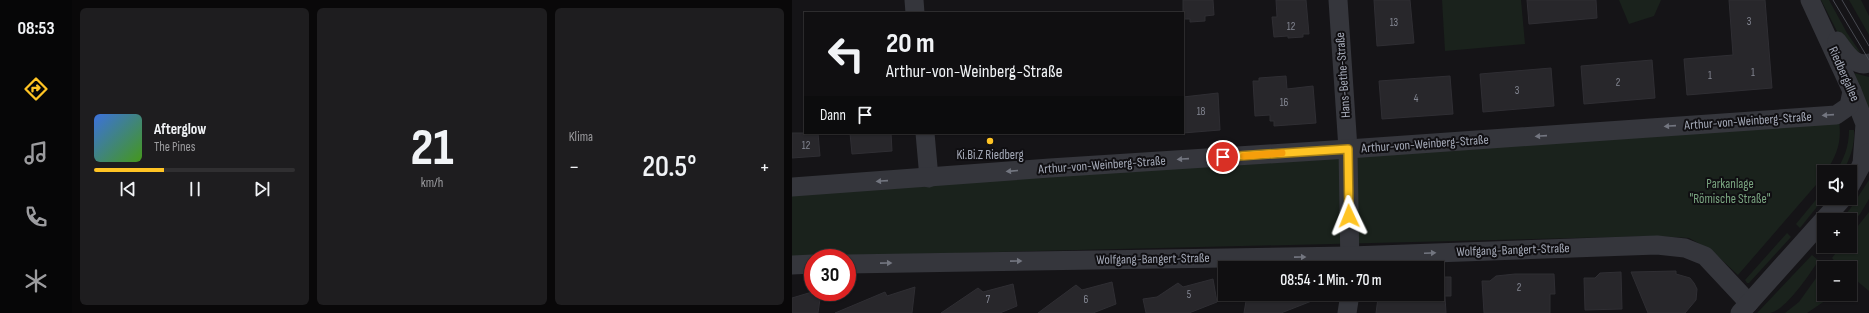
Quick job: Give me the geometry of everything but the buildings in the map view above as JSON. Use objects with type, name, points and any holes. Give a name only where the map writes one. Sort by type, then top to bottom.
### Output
[{"type":"street","points":[[914,0],[915,12]]},
{"type":"street","name":"Hans-Bethe-Straße","points":[[1338,0],[1348,149],[1350,261]]},
{"type":"street","name":"Riedbergallee","points":[[1810,0],[1852,91],[1865,124],[1866,158]]},
{"type":"street","name":"Riedbergallee","points":[[1819,20],[1852,61],[1865,64],[1869,63]]},
{"type":"street","name":"Arthur-von-Weinberg-Straße","points":[[792,187],[1836,114],[1849,106],[1852,91]]},
{"type":"street","points":[[925,134],[928,178]]},
{"type":"street","points":[[1857,174],[1866,158]]},
{"type":"street","points":[[1745,308],[1837,205]]},
{"type":"street","name":"Wolfgang-Bangert-Straße","points":[[1369,261],[1657,246],[1685,248],[1705,256],[1745,308]]},
{"type":"street","name":"Wolfgang-Bangert-Straße","points":[[856,264],[1218,263]]},
{"type":"street","points":[[792,265],[804,264]]},
{"type":"street","points":[[1347,313],[1349,301]]},
{"type":"green space","points":[[1442,0],[1521,0],[1525,44],[1445,51]]},
{"type":"green space","points":[[1619,0],[1661,0],[1654,16],[1629,24]]},
{"type":"green space","points":[[1821,0],[1829,0],[1847,33],[1860,52],[1852,51],[1842,41]]},
{"type":"green space","points":[[1849,0],[1861,0],[1869,16],[1869,35]]},
{"type":"green space","points":[[1850,72],[1869,77],[1869,113]]},
{"type":"green space","name":"Parkanlage \"Römische Straße\"","points":[[1839,121],[1840,128],[1838,148],[1830,165],[1817,165],[1817,184],[1738,275],[1711,250],[1689,238],[1656,236],[856,255],[856,249],[804,249],[804,257],[792,257],[792,192]]},
{"type":"green space","points":[[1849,130],[1854,130],[1852,152],[1848,162],[1846,165],[1840,165],[1846,152]]},
{"type":"green space","points":[[1869,180],[1869,199],[1857,217],[1857,213],[1847,213],[1853,205],[1857,205],[1857,198]]},
{"type":"green space","points":[[1817,198],[1817,205],[1818,205],[1800,228],[1796,224]]},
{"type":"green space","points":[[1869,212],[1869,291],[1857,281],[1857,261],[1835,261],[1832,258],[1836,253],[1857,253],[1857,227]]},
{"type":"green space","points":[[1787,233],[1791,237],[1749,283],[1747,283],[1745,280]]},
{"type":"green space","points":[[1812,255],[1818,260],[1802,284],[1783,306],[1770,313],[1757,313]]},
{"type":"green space","points":[[1817,277],[1817,301],[1825,301],[1807,313],[1785,313],[1799,302]]},
{"type":"tram line","points":[[1833,0],[1869,60]]},
{"type":"tram line","points":[[1842,0],[1869,46]]},
{"type":"slow traffic","points":[[1244,156],[1282,153]]},
{"type":"place","name":"Ki.Bi.Z Riedberg","points":[[990,141]]},
{"type":"route","points":[[1223,157],[1348,149],[1349,216]]}]
